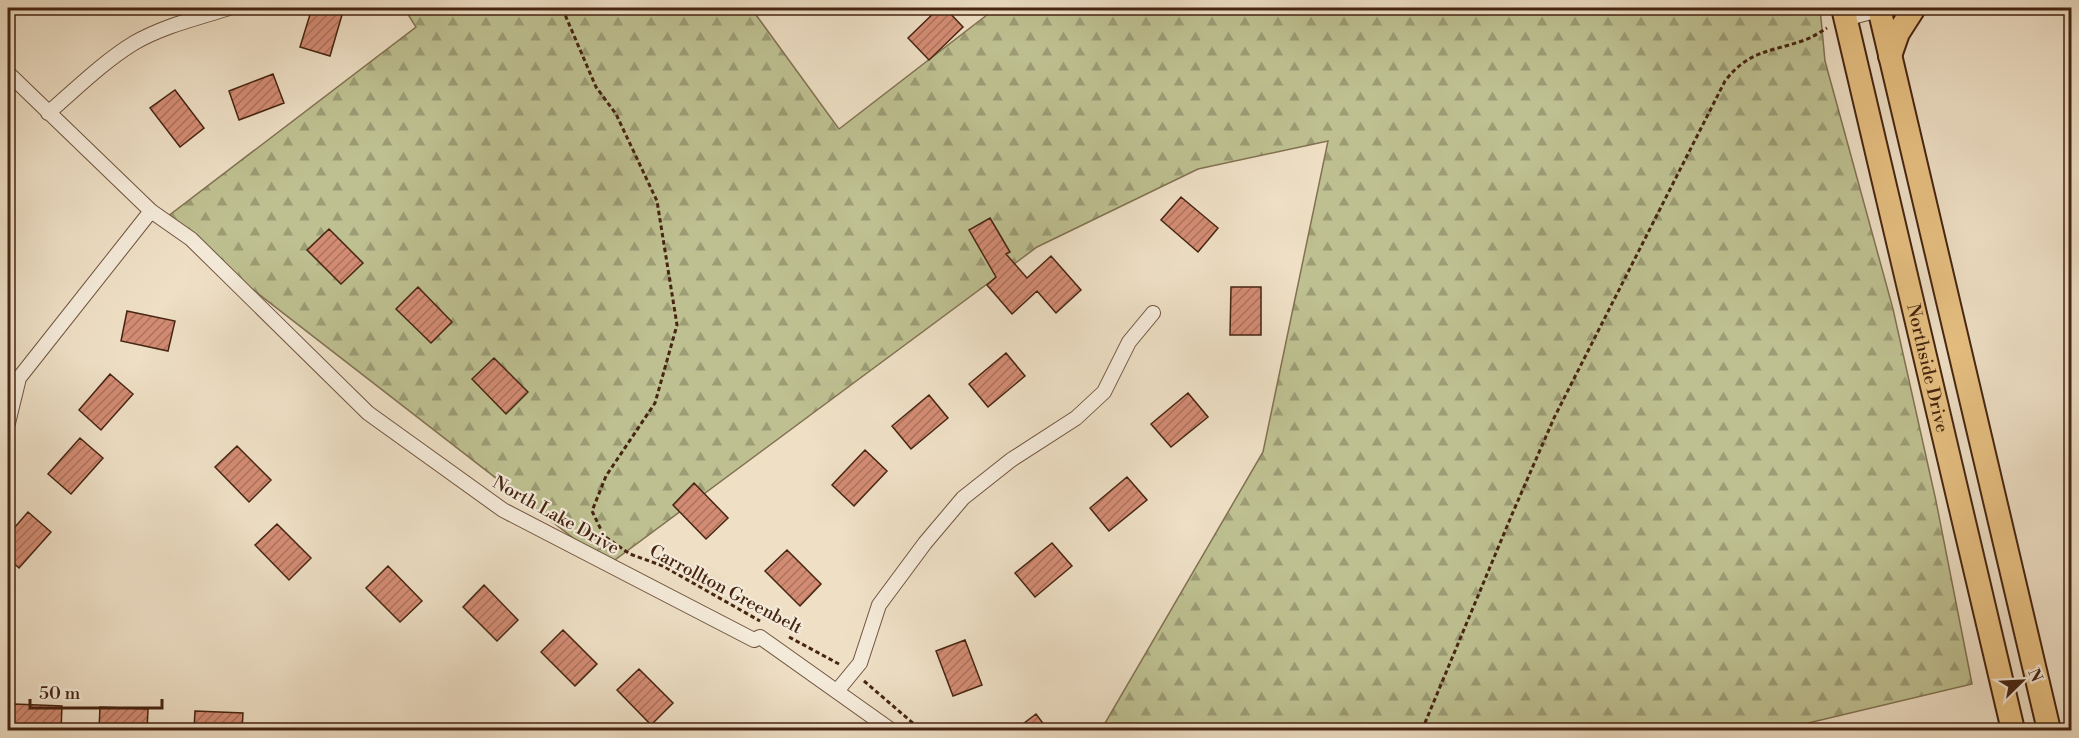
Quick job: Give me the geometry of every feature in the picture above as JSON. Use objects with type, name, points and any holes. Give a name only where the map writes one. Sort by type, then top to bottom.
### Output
[{"type":"highway","name":"Northside Drive","points":[[1882,8],[1890,56],[2049,730]]},
{"type":"highway","points":[[1890,56],[1898,33],[1914,8]]},
{"type":"highway","name":"Northside Drive","points":[[1844,13],[2013,730]]},
{"type":"street","points":[[48,113],[106,63],[135,42],[167,28],[229,8]]},
{"type":"street","points":[[1844,13],[1882,8]]},
{"type":"street","points":[[8,73],[151,211],[19,378],[8,423]]},
{"type":"street","name":"North Lake Drive","points":[[151,211],[191,239],[368,413],[503,510],[754,640],[760,637],[891,730]]},
{"type":"street","points":[[837,691],[860,663],[879,605],[925,543],[963,498],[1011,460],[1076,418],[1104,392],[1129,342],[1153,314]]},
{"type":"path","name":"Carrollton Greenbelt","points":[[564,8],[596,87],[616,114],[657,201],[677,325],[655,403],[606,476],[592,510],[603,536],[630,554],[663,566],[761,621]]},
{"type":"path","points":[[1422,730],[1554,418],[1725,81],[1736,67],[1759,53],[1804,40],[1844,13]]},
{"type":"path","name":"Carrollton Greenbelt","points":[[781,633],[853,671],[921,730]]},
{"type":"green space","points":[[404,8],[751,8],[839,129],[996,8],[1820,8],[1825,61],[1893,309],[1936,501],[1972,684],[1779,730],[1101,730],[1263,452],[1328,141],[1198,169],[1037,247],[608,565],[163,220],[416,27]]},
{"type":"building","points":[[312,8],[344,8],[330,56],[300,47]]},
{"type":"building","points":[[939,8],[945,8],[963,27],[929,60],[908,38]]},
{"type":"building","points":[[273,74],[284,103],[239,120],[229,91]]},
{"type":"building","points":[[175,90],[204,128],[180,147],[150,108]]},
{"type":"building","points":[[1181,197],[1218,228],[1198,252],[1161,220]]},
{"type":"building","points":[[990,218],[1010,252],[1006,254],[1027,278],[1051,256],[1081,290],[1056,313],[1037,291],[1012,314],[987,285],[996,277],[969,230]]},
{"type":"building","points":[[329,229],[363,263],[341,284],[307,250]]},
{"type":"building","points":[[418,287],[452,322],[431,343],[396,309]]},
{"type":"building","points":[[1231,287],[1261,287],[1261,335],[1230,335]]},
{"type":"building","points":[[127,311],[175,321],[168,351],[121,341]]},
{"type":"building","points":[[1006,353],[1025,376],[988,407],[969,384]]},
{"type":"building","points":[[494,358],[528,392],[506,414],[472,379]]},
{"type":"building","points":[[110,374],[133,394],[101,430],[79,410]]},
{"type":"building","points":[[1188,393],[1208,417],[1171,447],[1151,424]]},
{"type":"building","points":[[929,395],[948,418],[911,449],[892,426]]},
{"type":"building","points":[[80,438],[103,458],[71,494],[48,474]]},
{"type":"building","points":[[237,446],[271,480],[249,502],[215,467]]},
{"type":"building","points":[[865,450],[887,471],[854,506],[832,485]]},
{"type":"building","points":[[1127,477],[1147,500],[1109,531],[1090,508]]},
{"type":"building","points":[[694,483],[728,518],[706,539],[673,505]]},
{"type":"building","points":[[28,512],[51,532],[19,568],[8,558],[8,535]]},
{"type":"building","points":[[277,524],[311,558],[289,580],[255,545]]},
{"type":"building","points":[[1052,543],[1072,566],[1035,597],[1015,573]]},
{"type":"building","points":[[787,550],[821,584],[800,606],[765,571]]},
{"type":"building","points":[[388,566],[422,601],[400,622],[366,588]]},
{"type":"building","points":[[484,585],[518,620],[497,641],[463,607]]},
{"type":"building","points":[[563,630],[597,664],[575,686],[541,652]]},
{"type":"building","points":[[965,640],[982,685],[953,696],[936,651]]},
{"type":"building","points":[[639,669],[673,703],[651,725],[617,690]]},
{"type":"building","points":[[14,704],[62,706],[61,730],[12,730]]},
{"type":"building","points":[[100,707],[148,709],[147,730],[99,730]]},
{"type":"building","points":[[195,711],[243,713],[242,730],[194,730]]},
{"type":"building","points":[[1036,714],[1048,730],[1015,730]]}]
